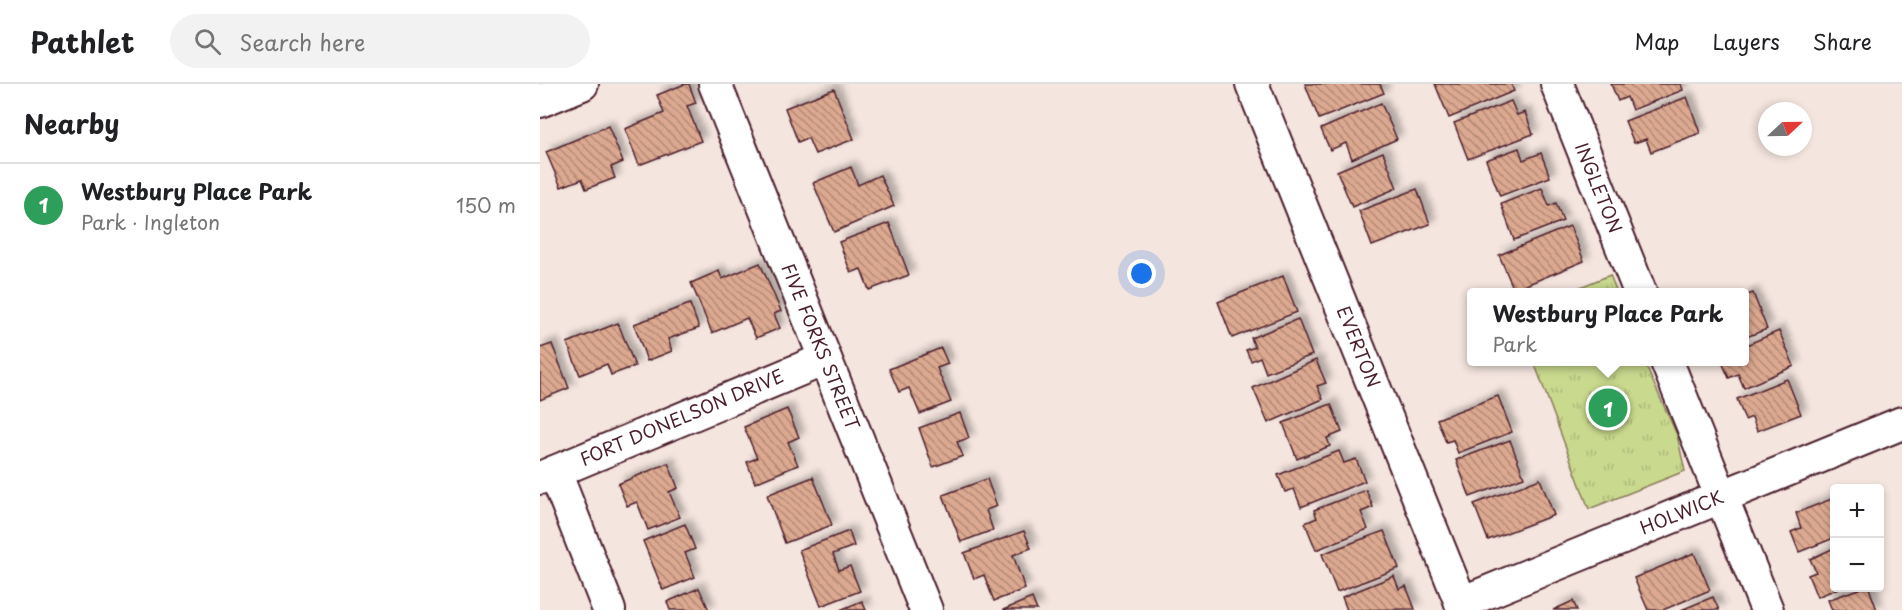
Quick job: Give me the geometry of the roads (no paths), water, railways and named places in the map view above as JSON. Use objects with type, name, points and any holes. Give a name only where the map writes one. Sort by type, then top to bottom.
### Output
[{"type":"street","points":[[540,101],[582,84]]},
{"type":"street","name":"FIVE FORKS STREET","points":[[715,84],[926,610]]},
{"type":"street","name":"EVERTON","points":[[1252,84],[1463,607]]},
{"type":"street","name":"INGLETON","points":[[1557,84],[1638,288]]},
{"type":"street","name":"FORT DONELSON DRIVE","points":[[547,475],[825,359]]},
{"type":"street","points":[[1669,366],[1767,610]]},
{"type":"street","name":"HOLWICK","points":[[1463,607],[1902,423]]},
{"type":"street","points":[[547,475],[609,610]]},
{"type":"place","name":"Westbury Place Park","points":[[1608,408]]}]
